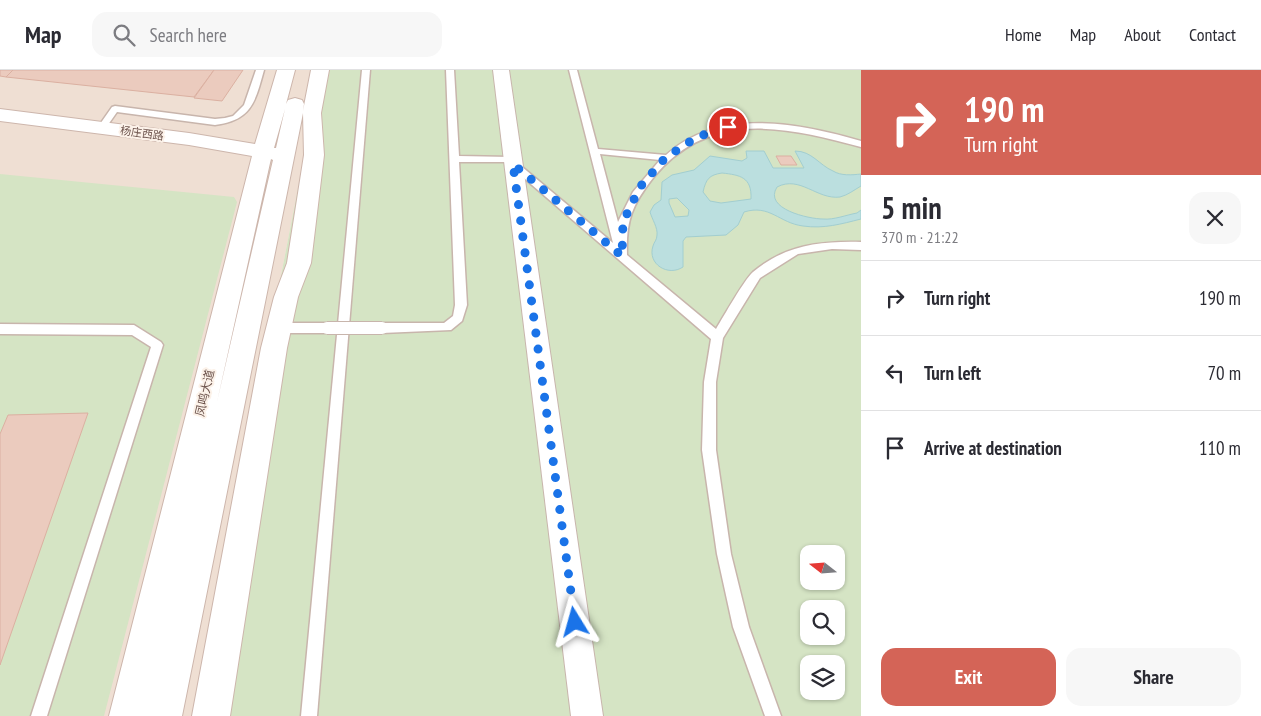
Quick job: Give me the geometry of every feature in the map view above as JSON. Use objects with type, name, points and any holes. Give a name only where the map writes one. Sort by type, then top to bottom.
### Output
[{"type":"main road","name":"凤鸣大道","points":[[163,716],[272,159],[286,70]]},
{"type":"main road","name":"凤鸣大道","points":[[128,716],[272,159],[303,70]]},
{"type":"main road","points":[[211,716],[279,328],[286,297],[298,263],[314,155],[312,113],[320,70]]},
{"type":"main road","name":"杨庄西路","points":[[0,115],[102,127],[272,159]]},
{"type":"main road","name":"杨庄西路","points":[[0,128],[272,159]]},
{"type":"street","points":[[501,70],[587,716]]},
{"type":"lane","points":[[102,127],[115,109],[215,122],[230,121],[244,112],[251,102],[260,70]]},
{"type":"lane","points":[[309,716],[366,70]]},
{"type":"lane","points":[[279,328],[447,327],[458,318],[462,305],[450,70]]},
{"type":"lane","points":[[573,70],[622,256]]},
{"type":"lane","points":[[622,256],[623,222],[640,187],[665,158],[697,137],[728,127],[763,124],[806,128],[861,144]]},
{"type":"lane","points":[[594,151],[665,158]]},
{"type":"lane","points":[[454,159],[513,162],[717,337]]},
{"type":"lane","points":[[773,716],[742,627],[724,554],[709,450],[710,382],[717,337],[756,276],[795,251],[832,245],[861,246]]},
{"type":"lane","points":[[0,329],[134,330],[157,345],[39,716]]},
{"type":"shaded area","points":[[0,70],[323,70],[300,178],[195,716],[0,716]]},
{"type":"green space","points":[[323,70],[861,70],[861,716],[195,716],[300,178]]},
{"type":"green space","points":[[0,174],[234,197],[237,202],[104,716],[0,716]]},
{"type":"water","points":[[746,151],[764,151],[773,168],[804,168],[795,151],[806,153],[836,173],[847,175],[861,174],[861,186],[840,197],[824,195],[793,184],[777,187],[774,195],[776,201],[782,207],[799,215],[816,219],[827,219],[857,213],[861,210],[861,219],[832,226],[811,227],[795,224],[761,210],[744,212],[738,225],[726,235],[686,237],[683,241],[683,267],[671,270],[660,267],[653,258],[652,252],[657,232],[650,212],[654,205],[661,200],[662,182],[672,175],[694,170],[710,156],[742,161],[747,158]],"holes":[[[722,173],[744,178],[749,186],[751,199],[721,203],[710,201],[703,192],[705,184],[711,176]],[[677,198],[689,210],[688,216],[675,217],[669,199]]]},
{"type":"building","points":[[0,70],[13,70],[6,77],[0,76]]},
{"type":"building","points":[[13,70],[214,70],[194,97],[6,77]]},
{"type":"building","points":[[214,70],[243,70],[222,101],[194,98]]},
{"type":"building","points":[[776,156],[791,156],[797,165],[781,165]]},
{"type":"building","points":[[88,413],[0,665],[0,434],[8,415]]},
{"type":"route","points":[[575,622],[513,164],[622,256],[623,222],[640,187],[665,158],[697,137],[728,127]]}]
